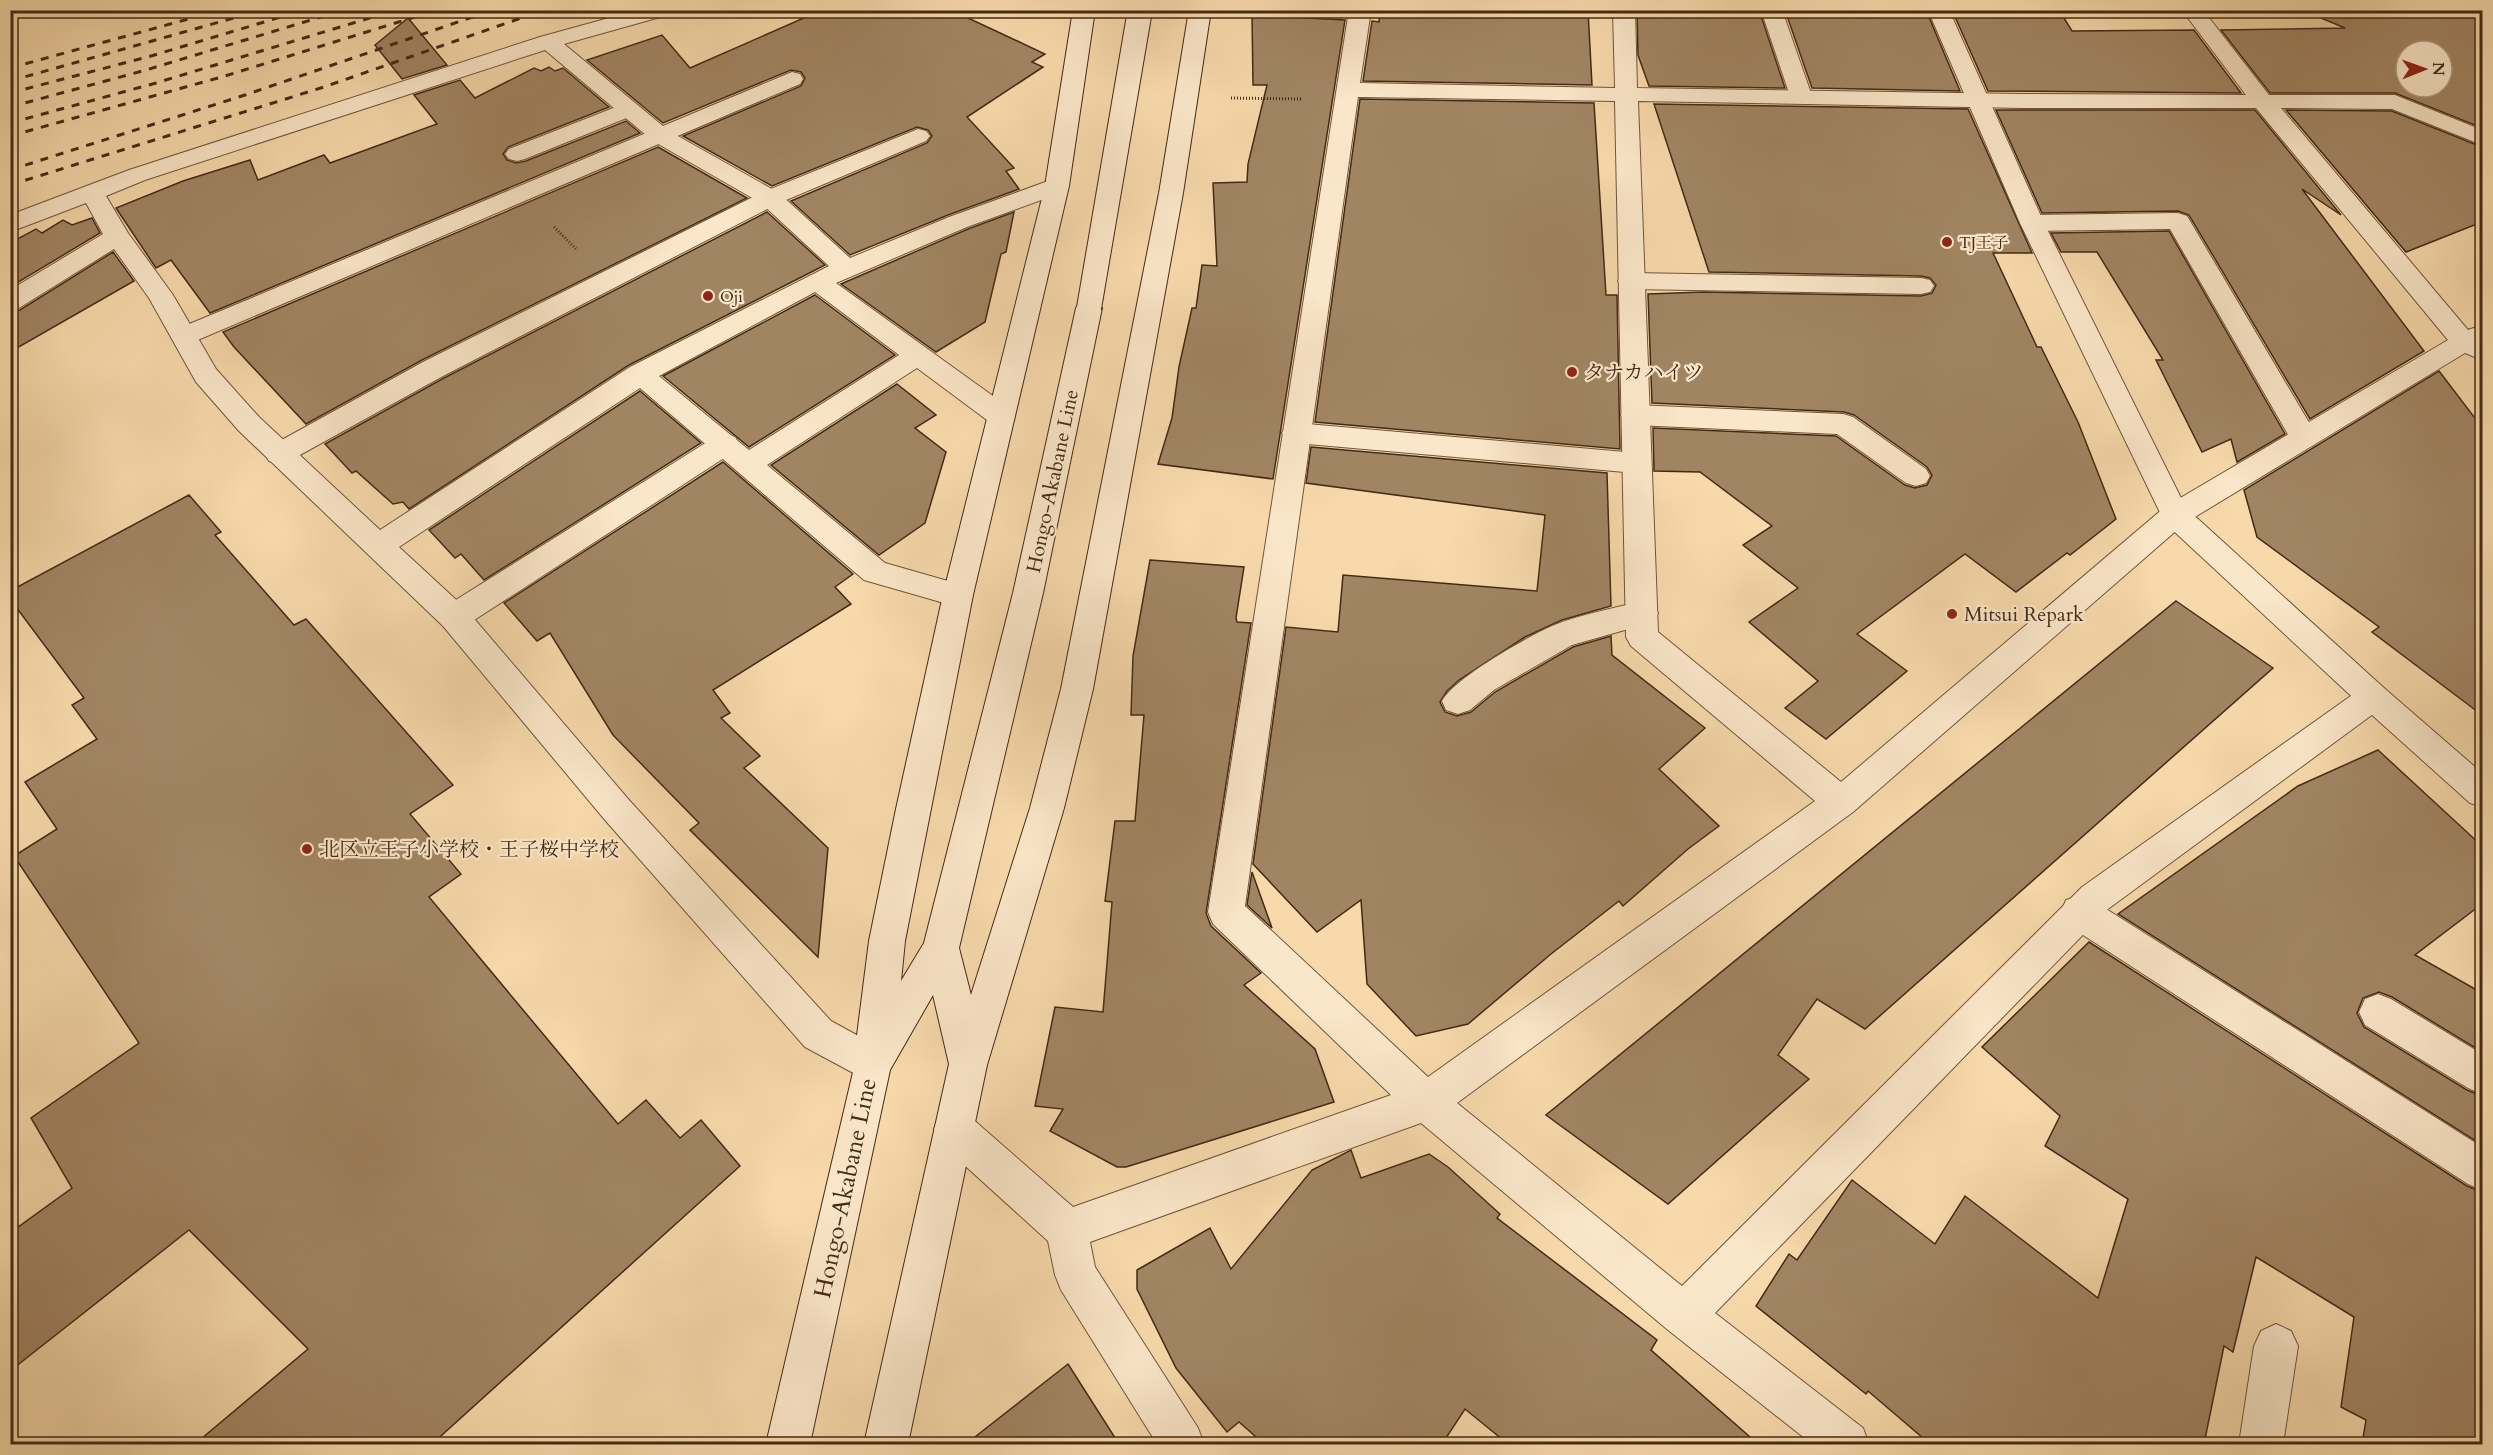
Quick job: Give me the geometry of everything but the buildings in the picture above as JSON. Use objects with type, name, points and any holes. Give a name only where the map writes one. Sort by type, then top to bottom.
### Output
[{"type":"street","points":[[10,224],[137,175],[548,42],[664,10]]},
{"type":"street","points":[[92,193],[117,236],[160,295],[206,375],[249,424],[454,617],[617,810],[818,1034],[872,1064],[887,941],[958,595],[1057,186],[1084,10]]},
{"type":"street","name":"Hongo-Akabane Line","points":[[788,1444],[872,1064],[941,948],[1028,593],[1089,308],[1140,10]]},
{"type":"street","points":[[968,1065],[1047,808],[1077,688],[1171,194],[1200,10]]},
{"type":"street","points":[[1360,10],[1350,90],[1296,433],[1226,912],[1426,1102],[1683,1315],[1847,1444]]},
{"type":"street","points":[[1624,10],[1642,637],[1841,802]]},
{"type":"street","points":[[1771,10],[1801,96]]},
{"type":"street","points":[[1938,10],[2032,223],[2175,515],[2373,697],[2482,793]]},
{"type":"street","points":[[1067,1230],[1426,1102],[1841,802],[2175,515],[2304,438],[2476,342],[2264,102],[2192,10]]},
{"type":"street","points":[[548,42],[626,110],[661,136],[770,198],[847,269]]},
{"type":"street","points":[[184,336],[792,79]]},
{"type":"street","points":[[1350,90],[1978,100],[2395,102],[2482,138]]},
{"type":"street","points":[[517,154],[626,110]]},
{"type":"street","points":[[279,454],[433,369],[770,198],[918,136]]},
{"type":"street","points":[[379,545],[640,374],[817,281],[958,222],[1057,186]]},
{"type":"street","points":[[2032,223],[2178,221],[2304,438]]},
{"type":"street","points":[[10,302],[117,236]]},
{"type":"street","points":[[817,281],[1001,416]]},
{"type":"street","points":[[1631,281],[1922,286]]},
{"type":"street","points":[[748,464],[918,356]]},
{"type":"street","points":[[640,374],[875,572],[958,595]]},
{"type":"street","points":[[1635,415],[1843,424],[1916,477]]},
{"type":"street","points":[[1296,433],[1636,462]]},
{"type":"street","points":[[454,617],[725,444]]},
{"type":"street","points":[[1458,701],[1483,681],[1563,635],[1642,613]]},
{"type":"street","points":[[1683,1315],[2079,912],[2095,898],[2373,697]]},
{"type":"street","points":[[2079,912],[2482,1170]]},
{"type":"street","name":"Hongo-Akabane Line","points":[[886,1444],[968,1065],[941,948]]},
{"type":"street","points":[[2378,1012],[2482,1076]]},
{"type":"street","points":[[954,1129],[1067,1230],[1076,1275],[1182,1444]]},
{"type":"street","points":[[2261,1444],[2276,1346]]},
{"type":"path","points":[[1231,98],[1319,100],[1350,90]]},
{"type":"path","points":[[521,195],[609,280]]},
{"type":"railway","points":[[10,68],[221,10]]},
{"type":"railway","points":[[10,81],[262,10]]},
{"type":"railway","points":[[10,93],[151,56],[304,10]]},
{"type":"railway","points":[[10,107],[146,70],[344,10]]},
{"type":"railway","points":[[10,123],[156,83],[396,10]]},
{"type":"railway","points":[[10,136],[225,76],[437,10]]},
{"type":"railway","points":[[10,170],[245,95],[493,10]]},
{"type":"railway","points":[[10,185],[324,87],[544,10]]},
{"type":"place","name":"TJ王子","points":[[1947,242]]},
{"type":"place","name":"Oji","points":[[708,296]]},
{"type":"place","name":"タナカハイツ","points":[[1572,372]]},
{"type":"place","name":"Mitsui Repark","points":[[1952,614]]},
{"type":"place","name":"北区立王子小学校・王子桜中学校","points":[[307,849]]}]
